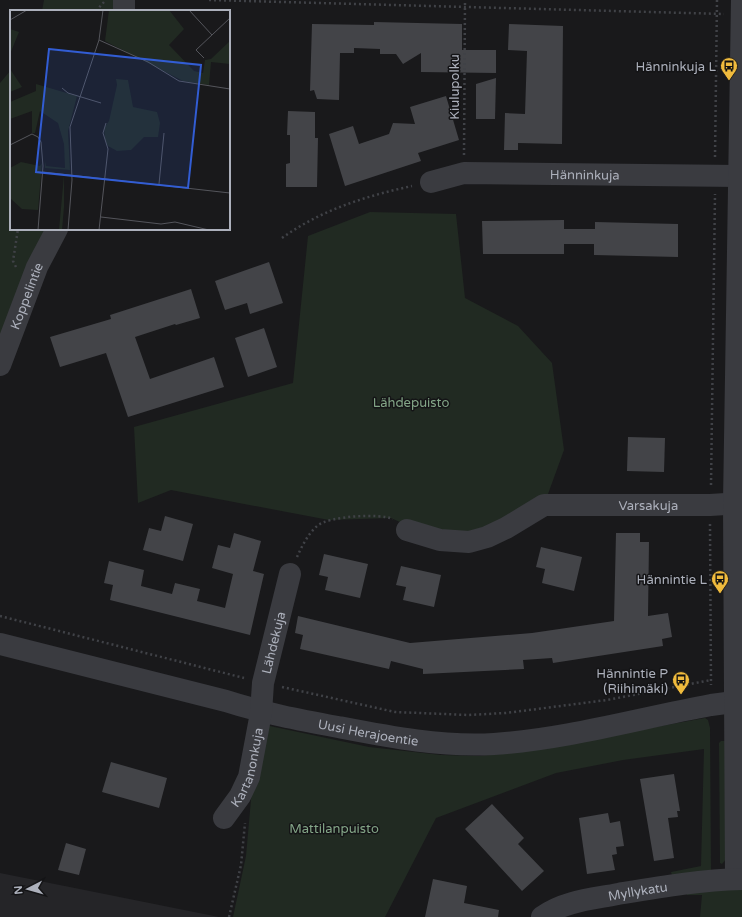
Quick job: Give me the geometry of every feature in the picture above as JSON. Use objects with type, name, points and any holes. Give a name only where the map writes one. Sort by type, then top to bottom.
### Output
[{"type":"street","name":"Myllykatu","points":[[542,917],[558,908],[595,899],[685,882],[739,879],[739,176],[742,0]]},
{"type":"street","name":"Hänninkuja","points":[[431,182],[464,173],[739,176]]},
{"type":"street","name":"Koppelintie","points":[[0,365],[37,267],[56,230]]},
{"type":"street","name":"Varsakuja","points":[[407,530],[440,540],[469,542],[487,537],[506,528],[544,504],[710,505],[738,503]]},
{"type":"street","name":"Lähdekuja","points":[[261,713],[264,683],[290,574]]},
{"type":"street","name":"Uusi Herajoentie","points":[[0,644],[226,701],[261,713],[393,738],[452,744],[494,744],[567,734],[651,716],[738,702]]},
{"type":"street","name":"Kartanonkuja","points":[[224,818],[240,796],[248,777],[261,713]]},
{"type":"path","points":[[97,10],[106,0]]},
{"type":"path","points":[[209,0],[464,8],[742,14]]},
{"type":"path","name":"Kiulupolku","points":[[464,173],[465,0]]},
{"type":"path","points":[[0,616],[264,683],[357,705],[395,712],[468,715],[506,713],[607,700],[711,680],[710,505],[717,0]]},
{"type":"path","points":[[282,238],[320,215],[353,201],[431,182]]},
{"type":"path","points":[[290,574],[302,547],[311,533],[318,525],[329,520],[361,516],[391,518],[407,530]]},
{"type":"path","points":[[229,917],[241,865],[246,821]]},
{"type":"shaded area","points":[[0,873],[219,917],[0,917]]},
{"type":"green space","points":[[44,0],[116,0],[115,10],[42,10]]},
{"type":"green space","points":[[10,71],[10,230],[49,230],[0,337],[0,83]]},
{"type":"green space","name":"Lähdepuisto","points":[[370,212],[456,214],[465,298],[518,326],[552,363],[564,450],[544,505],[506,528],[440,540],[391,518],[329,520],[171,490],[138,503],[134,427],[293,383],[308,236]]},
{"type":"green space","name":"Mattilanpuisto","points":[[705,718],[708,720],[710,728],[711,870],[672,875],[671,872],[701,866],[704,749],[623,760],[556,773],[436,818],[385,917],[233,917],[246,856],[253,777],[265,725],[369,747],[441,755],[479,756],[512,753]]},
{"type":"green space","points":[[721,741],[727,741],[727,858],[722,864],[720,863],[719,743]]},
{"type":"green space","points":[[742,885],[742,917],[700,917],[702,895],[687,895],[686,890]]},
{"type":"building","points":[[374,22],[462,24],[462,50],[496,50],[496,73],[421,72],[421,53],[403,64],[396,54],[380,54],[380,49],[354,48],[354,53],[340,53],[339,100],[317,99],[314,90],[310,91],[312,24],[374,25]]},
{"type":"building","points":[[509,24],[563,26],[562,144],[518,143],[518,150],[504,150],[505,113],[525,114],[527,51],[508,50]]},
{"type":"building","points":[[496,78],[495,119],[476,119],[476,84]]},
{"type":"building","points":[[446,96],[459,140],[418,153],[421,161],[345,186],[329,134],[353,126],[359,144],[389,134],[393,123],[415,124],[410,107]]},
{"type":"building","points":[[288,111],[315,112],[315,138],[318,138],[317,187],[286,187],[286,164],[290,163],[290,135],[287,135]]},
{"type":"building","points":[[564,220],[564,229],[595,229],[595,222],[678,224],[678,257],[594,255],[594,244],[564,244],[564,254],[483,254],[482,221]]},
{"type":"building","points":[[269,262],[283,303],[250,314],[247,303],[225,310],[215,281]]},
{"type":"building","points":[[191,289],[200,318],[176,325],[175,324],[135,337],[150,379],[214,357],[224,387],[128,417],[106,353],[60,367],[50,337],[111,319],[110,315]]},
{"type":"building","points":[[264,328],[277,367],[248,377],[235,338]]},
{"type":"building","points":[[628,437],[665,438],[664,472],[627,471]]},
{"type":"building","points":[[165,516],[193,524],[183,561],[143,550],[149,528],[161,531]]},
{"type":"building","points":[[234,533],[261,541],[253,571],[264,574],[250,635],[110,600],[113,585],[104,583],[109,561],[144,570],[141,586],[172,594],[175,583],[200,589],[197,601],[225,608],[233,574],[212,568],[218,545],[230,548]]},
{"type":"building","points":[[616,533],[640,533],[640,542],[649,542],[648,616],[668,613],[672,637],[662,639],[663,646],[553,663],[552,658],[523,660],[524,669],[423,674],[423,669],[391,661],[389,669],[300,649],[303,635],[295,633],[298,616],[410,643],[532,633],[614,621]]},
{"type":"building","points":[[541,547],[582,557],[574,591],[542,583],[545,569],[536,567]]},
{"type":"building","points":[[324,554],[368,564],[360,598],[325,590],[328,577],[319,575]]},
{"type":"building","points":[[401,566],[441,575],[434,607],[403,600],[406,587],[396,585]]},
{"type":"building","points":[[111,762],[167,778],[159,808],[102,792]]},
{"type":"building","points":[[674,774],[680,811],[677,811],[678,817],[668,818],[674,858],[654,861],[640,779]]},
{"type":"building","points":[[492,804],[524,838],[518,844],[544,871],[522,891],[465,829]]},
{"type":"building","points":[[608,813],[610,823],[620,821],[624,846],[616,847],[617,854],[612,855],[615,870],[587,874],[579,818]]},
{"type":"building","points":[[66,843],[86,849],[79,875],[58,870]]},
{"type":"building","points":[[433,879],[467,886],[464,903],[499,910],[498,917],[425,917]]},
{"type":"place","name":"Hänninkuja L","points":[[729,81]]},
{"type":"place","name":"Hännintie L","points":[[720,594]]},
{"type":"place","name":"Hännintie P (Riihimäki)","points":[[681,695]]}]
